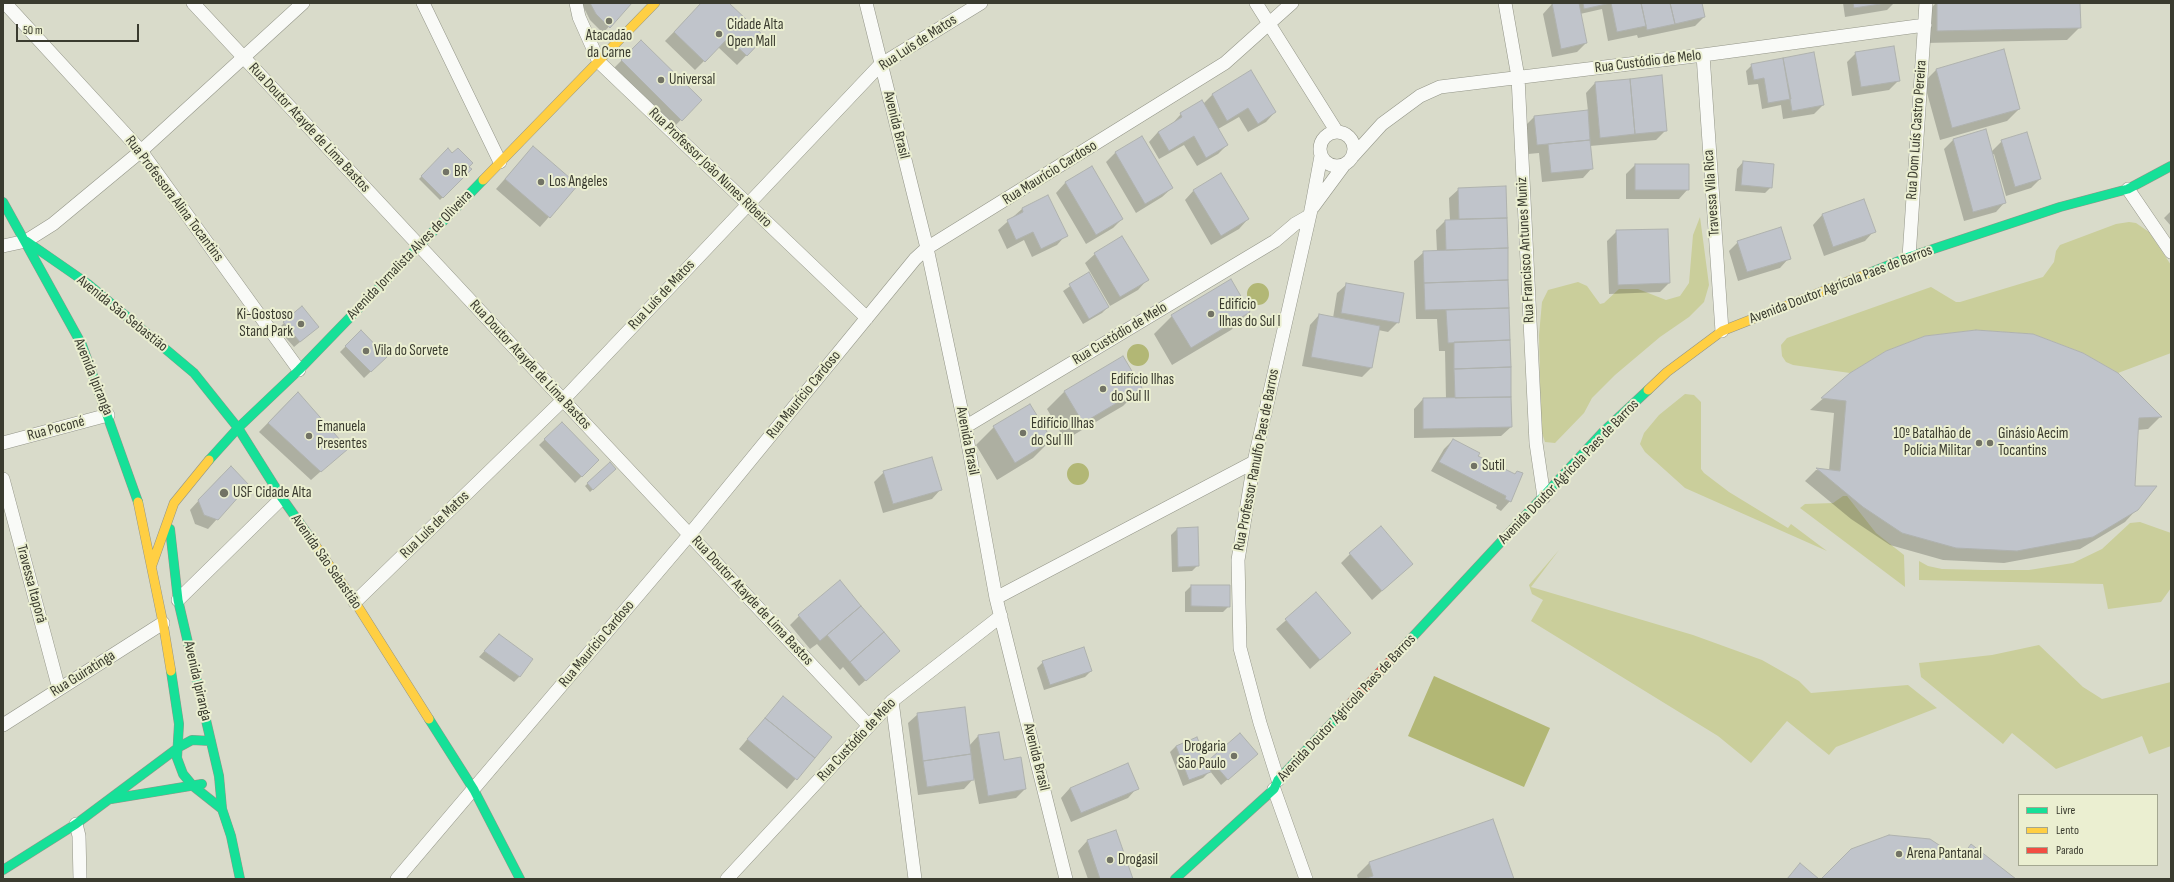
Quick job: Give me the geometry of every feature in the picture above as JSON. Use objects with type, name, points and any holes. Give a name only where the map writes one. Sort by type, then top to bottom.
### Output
[{"type":"street","name":"Rua Professora Alina Tocantins","points":[[5,3],[141,151],[299,370]]},
{"type":"street","name":"Rua Doutor Atayde de Lima Bastos","points":[[193,3],[562,400],[690,534],[869,726]]},
{"type":"street","points":[[3,246],[26,241],[53,224],[141,151],[303,3]]},
{"type":"street","points":[[423,3],[500,162]]},
{"type":"street","name":"Rua Professor João Nunes Ribeiro","points":[[576,3],[579,17],[599,62],[867,318]]},
{"type":"street","name":"Avenida Jornalista Alves de Oliveira","points":[[171,512],[181,492],[238,428],[299,370],[655,3]]},
{"type":"street","name":"Avenida Brasil","points":[[866,3],[880,65],[927,248],[965,427],[996,598],[1066,879]]},
{"type":"street","name":"Rua Luís de Matos","points":[[355,602],[562,400],[880,65],[981,3]]},
{"type":"street","points":[[1256,3],[1270,23],[1321,107],[1343,134],[1353,142],[1353,156],[1344,165],[1331,165],[1321,156],[1321,107]]},
{"type":"street","name":"Rua Maurício Cardoso","points":[[397,879],[690,534],[915,259],[927,248],[1225,63],[1292,3]]},
{"type":"street","name":"Rua Francisco Antunes Muniz","points":[[1505,3],[1518,77],[1536,443],[1544,497]]},
{"type":"street","name":"Rua Dom Luís Castro Pereira","points":[[1908,257],[1926,3]]},
{"type":"street","name":"Rua Custódio de Melo","points":[[1353,156],[1382,124],[1420,96],[1440,87],[1703,55],[1924,25]]},
{"type":"street","name":"Travessa Vila Rica","points":[[1703,55],[1722,331]]},
{"type":"street","name":"Rua Custódio de Melo","points":[[1343,134],[1382,124]]},
{"type":"street","points":[[1321,143],[1325,137],[1343,134]]},
{"type":"street","name":"Rua Professor Ranulfo Paes de Barros","points":[[1306,879],[1276,785],[1240,648],[1238,560],[1254,462],[1310,213],[1321,156]]},
{"type":"street","name":"Rua Professor Ranulfo Paes de Barros","points":[[1310,213],[1344,165]]},
{"type":"street","name":"Avenida Doutor Agrícola Paes de Barros","points":[[1175,879],[1276,785],[1603,432],[1667,372],[1722,331],[1908,257],[2054,209],[2128,189],[2171,166]]},
{"type":"street","points":[[2128,189],[2171,252]]},
{"type":"street","name":"Avenida Ipiranga","points":[[3,202],[26,241],[82,345],[108,415],[136,493],[152,565],[179,724],[179,747],[177,758],[183,774],[193,786],[222,809]]},
{"type":"street","name":"Rua Custódio de Melo","points":[[965,427],[1275,241],[1310,213]]},
{"type":"street","name":"Avenida São Sebastião","points":[[26,241],[88,284],[194,373],[238,428],[282,498],[355,602],[474,790],[520,879]]},
{"type":"street","points":[[1275,241],[1294,241],[1303,243]]},
{"type":"street","name":"Rua Poconé","points":[[3,443],[108,415]]},
{"type":"street","points":[[996,598],[1254,462]]},
{"type":"street","name":"Travessa Itaporã","points":[[3,479],[59,689]]},
{"type":"street","points":[[178,600],[282,498]]},
{"type":"street","points":[[152,565],[171,512]]},
{"type":"street","name":"Avenida Ipiranga","points":[[171,512],[171,551],[178,600],[219,776],[222,809],[231,836],[240,879]]},
{"type":"street","name":"Rua Custódio de Melo","points":[[727,879],[892,701],[1001,616]]},
{"type":"street","name":"Rua Guiratinga","points":[[3,726],[163,623]]},
{"type":"street","points":[[892,701],[915,879]]},
{"type":"street","points":[[3,870],[76,824],[179,747],[192,740],[211,741]]},
{"type":"street","points":[[108,800],[193,786],[206,783],[219,776]]},
{"type":"street","points":[[76,824],[79,836],[80,879]]},
{"type":"shaded area","points":[[1700,217],[1709,285],[1704,302],[1689,317],[1660,337],[1615,375],[1592,398],[1584,413],[1555,443],[1545,442],[1541,430],[1539,335],[1542,302],[1548,290],[1578,282],[1587,286],[1600,304],[1604,303],[1619,289],[1638,289],[1666,300],[1680,296],[1689,283],[1693,235]]},
{"type":"shaded area","points":[[2129,222],[2136,223],[2149,232],[2171,265],[2171,353],[2118,373],[2083,353],[2033,334],[1976,330],[1925,336],[1886,351],[1850,373],[1793,365],[1786,362],[1782,356],[1781,345],[1787,338],[1931,287],[1956,302],[1960,302],[2043,277],[2054,262],[2056,251],[2060,245],[2116,224]]},
{"type":"shaded area","points":[[1258,283],[1266,286],[1269,294],[1266,302],[1258,305],[1250,302],[1247,294],[1250,286]]},
{"type":"shaded area","points":[[1138,344],[1146,347],[1149,355],[1146,363],[1138,366],[1130,363],[1127,355],[1130,347]]},
{"type":"shaded area","points":[[1685,394],[1694,395],[1701,402],[1701,469],[1704,473],[1729,492],[1788,528],[1791,524],[1827,551],[1685,488],[1645,452],[1640,444],[1644,433],[1659,415]]},
{"type":"shaded area","points":[[1078,463],[1086,466],[1089,474],[1086,482],[1078,485],[1070,482],[1067,474],[1070,466]]},
{"type":"shaded area","points":[[1843,496],[1847,496],[1876,533],[1904,555],[1905,587],[1800,508],[1805,504],[1833,503]]},
{"type":"shaded area","points":[[2140,522],[2171,533],[2171,588],[2161,602],[2108,609],[2103,584],[1919,580],[1919,561],[1928,566],[1942,569],[1984,570],[2029,570],[2073,563],[2102,549],[2130,523]]},
{"type":"shaded area","points":[[1559,550],[1531,587],[1693,635],[1762,660],[1799,681],[1811,693],[1908,685],[1937,708],[1836,747],[1829,755],[1787,721],[1751,763],[1718,736],[1531,621],[1543,600],[1532,594],[1529,585]]},
{"type":"shaded area","points":[[2039,645],[2083,687],[2102,699],[2171,682],[2171,746],[2149,754],[2142,736],[2056,769],[2012,733],[2003,744],[1921,677],[1919,663],[1992,655]]},
{"type":"shaded area","points":[[1434,676],[1550,728],[1524,787],[1408,736]]},
{"type":"building","name":"Atacadão da Carne","points":[[590,3],[632,3],[610,28],[596,14]]},
{"type":"building","name":"Cidade Alta Open Mall","points":[[701,3],[729,3],[765,37],[747,56],[728,38],[705,62],[674,32]]},
{"type":"building","points":[[1552,3],[1579,3],[1587,43],[1561,49]]},
{"type":"building","points":[[1583,3],[1611,3],[1584,9]]},
{"type":"building","points":[[1611,3],[1641,3],[1646,26],[1617,32]]},
{"type":"building","points":[[1641,3],[1670,3],[1675,24],[1647,30]]},
{"type":"building","points":[[1670,3],[1702,3],[1705,17],[1675,24]]},
{"type":"building","points":[[1853,3],[1887,3],[1854,8]]},
{"type":"building","points":[[1937,3],[2080,3],[2081,28],[1937,31]]},
{"type":"building","name":"Universal","points":[[641,40],[702,100],[682,121],[621,60]]},
{"type":"building","points":[[1894,46],[1900,81],[1861,87],[1855,52]]},
{"type":"building","points":[[2004,49],[2020,109],[1952,128],[1936,69]]},
{"type":"building","points":[[1814,52],[1824,105],[1792,111],[1783,58]]},
{"type":"building","points":[[1783,58],[1791,99],[1768,103],[1764,78],[1754,80],[1751,64]]},
{"type":"building","points":[[1251,70],[1276,112],[1258,124],[1248,108],[1227,121],[1212,94]]},
{"type":"building","points":[[1662,75],[1667,131],[1635,134],[1630,79]]},
{"type":"building","points":[[1630,79],[1635,134],[1600,138],[1595,82]]},
{"type":"building","points":[[1202,100],[1228,145],[1206,158],[1194,136],[1169,151],[1158,132],[1182,117],[1180,113]]},
{"type":"building","points":[[1588,110],[1590,140],[1537,145],[1534,116]]},
{"type":"building","points":[[1986,129],[2006,203],[1973,212],[1953,139]]},
{"type":"building","points":[[2027,132],[2041,179],[2015,187],[2001,140]]},
{"type":"building","points":[[1142,136],[1173,188],[1145,204],[1115,152]]},
{"type":"building","points":[[1590,140],[1593,169],[1551,173],[1548,144]]},
{"type":"building","name":"Los Angeles","points":[[533,146],[578,185],[550,218],[505,179]]},
{"type":"building","name":"BR","points":[[448,148],[452,153],[458,148],[473,163],[469,167],[472,169],[443,198],[421,176]]},
{"type":"building","points":[[1743,161],[1774,164],[1772,188],[1741,185]]},
{"type":"building","points":[[1635,164],[1689,164],[1689,190],[1635,190]]},
{"type":"building","points":[[1092,166],[1123,219],[1096,235],[1065,182]]},
{"type":"building","points":[[1221,173],[1249,219],[1221,236],[1193,190]]},
{"type":"building","points":[[1506,186],[1507,218],[1459,219],[1458,188]]},
{"type":"building","points":[[1048,195],[1068,236],[1041,249],[1033,232],[1016,240],[1007,220],[1023,212],[1022,208]]},
{"type":"building","points":[[1864,199],[1876,232],[1833,247],[1822,214]]},
{"type":"building","points":[[1507,218],[1508,248],[1446,250],[1445,220]]},
{"type":"building","points":[[1781,227],[1791,259],[1747,272],[1737,241]]},
{"type":"building","points":[[1668,229],[1670,283],[1618,285],[1616,230]]},
{"type":"building","points":[[1122,236],[1149,280],[1120,297],[1094,253]]},
{"type":"building","points":[[1508,248],[1508,280],[1424,283],[1423,251]]},
{"type":"building","points":[[1089,272],[1109,307],[1089,319],[1069,284]]},
{"type":"building","name":"Edifício Ilhas do Sul I","points":[[1231,279],[1250,312],[1191,348],[1171,315]]},
{"type":"building","points":[[1508,280],[1509,308],[1425,310],[1424,283]]},
{"type":"building","points":[[1346,283],[1404,293],[1399,323],[1341,313]]},
{"type":"building","name":"Ki-Gostoso Stand Park","points":[[302,306],[319,327],[300,342],[283,322]]},
{"type":"building","points":[[1509,308],[1510,340],[1448,343],[1446,310]]},
{"type":"building","points":[[1319,314],[1380,326],[1372,368],[1311,357]]},
{"type":"building","name":"Vila do Sorvete","points":[[361,330],[387,357],[371,372],[345,346]]},
{"type":"building","name":"Ginásio Aecim Tocantins","points":[[1976,330],[2033,334],[2083,353],[2118,373],[2162,417],[2139,418],[2135,486],[2157,486],[2138,510],[2093,537],[2017,551],[1956,548],[1902,533],[1863,507],[1816,468],[1840,471],[1846,401],[1821,398],[1850,373],[1886,351],[1925,336]]},
{"type":"building","points":[[1510,340],[1511,367],[1454,369],[1454,342]]},
{"type":"building","name":"Edifício Ilhas do Sul II","points":[[1123,356],[1142,388],[1083,423],[1064,391]]},
{"type":"building","points":[[1511,367],[1511,397],[1455,398],[1454,369]]},
{"type":"building","name":"Emanuela Presentes","points":[[298,392],[348,449],[321,472],[268,423]]},
{"type":"building","points":[[1511,397],[1512,427],[1423,429],[1423,398]]},
{"type":"building","name":"Edifício Ilhas do Sul III","points":[[1030,404],[1052,440],[1015,463],[993,426]]},
{"type":"building","points":[[562,422],[599,460],[582,477],[544,439]]},
{"type":"building","name":"Sutil","points":[[1453,439],[1480,453],[1478,456],[1515,474],[1517,471],[1523,473],[1511,502],[1505,499],[1506,496],[1439,462]]},
{"type":"building","points":[[932,457],[942,490],[893,504],[883,471]]},
{"type":"building","points":[[610,462],[616,469],[593,490],[587,483]]},
{"type":"building","name":"USF Cidade Alta","points":[[231,466],[249,485],[218,520],[204,515],[198,500]]},
{"type":"building","points":[[1381,526],[1413,564],[1382,591],[1349,553]]},
{"type":"building","points":[[1198,527],[1199,566],[1178,567],[1177,528]]},
{"type":"building","points":[[840,580],[861,606],[820,641],[798,615]]},
{"type":"building","points":[[1191,585],[1230,585],[1230,607],[1191,606]]},
{"type":"building","points":[[1316,592],[1351,633],[1320,660],[1285,619]]},
{"type":"building","points":[[861,606],[884,632],[850,662],[827,635]]},
{"type":"building","points":[[884,632],[900,651],[866,681],[850,662]]},
{"type":"building","points":[[499,634],[533,659],[520,677],[484,651]]},
{"type":"building","points":[[1084,647],[1092,671],[1050,685],[1042,661]]},
{"type":"building","points":[[783,696],[832,737],[815,758],[765,718]]},
{"type":"building","points":[[965,707],[971,754],[923,761],[917,713]]},
{"type":"building","points":[[765,718],[815,758],[797,780],[747,739]]},
{"type":"building","points":[[999,732],[1004,760],[1021,757],[1026,789],[988,796],[978,735]]},
{"type":"building","name":"Drogaria São Paulo","points":[[1240,733],[1258,754],[1228,780],[1210,759]]},
{"type":"building","points":[[1197,737],[1211,772],[1189,780],[1176,746]]},
{"type":"building","points":[[971,754],[974,780],[927,787],[923,761]]},
{"type":"building","points":[[1128,763],[1139,789],[1081,813],[1070,788]]},
{"type":"building","points":[[1493,819],[1514,879],[1364,879],[1373,876],[1369,862]]},
{"type":"building","name":"Drogasil","points":[[1116,830],[1133,879],[1100,879],[1087,840]]},
{"type":"building","name":"Arena Pantanal","points":[[1889,835],[1930,839],[1960,859],[1971,844],[2016,879],[1821,879],[1851,849]]},
{"type":"building","points":[[1800,863],[1819,879],[1787,879]]},
{"type":"traffic: fast","points":[[1867,274],[1909,257],[2060,207],[2128,189],[2171,166]]},
{"type":"traffic: fast","points":[[209,460],[238,428],[299,370],[483,180]]},
{"type":"traffic: fast","points":[[3,202],[82,345],[138,502]]},
{"type":"traffic: fast","points":[[26,241],[88,284],[194,373],[238,428],[282,498],[311,539]]},
{"type":"traffic: fast","points":[[1407,643],[1603,432],[1648,390]]},
{"type":"traffic: fast","points":[[170,529],[178,600],[219,776],[222,809]]},
{"type":"traffic: fast","points":[[171,671],[179,724],[177,758],[183,774],[193,786],[222,809],[231,836],[240,879]]},
{"type":"traffic: fast","points":[[1175,879],[1274,789],[1278,780],[1345,709]]},
{"type":"traffic: fast","points":[[429,719],[474,790],[520,879]]},
{"type":"traffic: fast","points":[[3,870],[76,824],[179,747],[192,740],[211,741]]},
{"type":"traffic: fast","points":[[111,799],[202,784]]},
{"type":"traffic: slow","points":[[483,180],[655,3]]},
{"type":"traffic: slow","points":[[1648,390],[1667,372],[1722,331],[1867,274]]},
{"type":"traffic: slow","points":[[152,565],[174,503],[209,460]]},
{"type":"traffic: slow","points":[[138,502],[163,623],[171,671]]},
{"type":"traffic: slow","points":[[311,539],[355,602],[429,719]]},
{"type":"traffic: jam","points":[[1345,709],[1407,643]]},
{"type":"place","name":"Atacadão da Carne","points":[[609,21]]},
{"type":"place","name":"Cidade Alta Open Mall","points":[[719,34]]},
{"type":"place","name":"Universal","points":[[661,80]]},
{"type":"place","name":"BR","points":[[446,172]]},
{"type":"place","name":"Los Angeles","points":[[541,182]]},
{"type":"place","name":"Edifício Ilhas do Sul I","points":[[1211,314]]},
{"type":"place","name":"Ki-Gostoso Stand Park","points":[[301,324]]},
{"type":"place","name":"Vila do Sorvete","points":[[366,351]]},
{"type":"place","name":"Edifício Ilhas do Sul II","points":[[1103,389]]},
{"type":"place","name":"Edifício Ilhas do Sul III","points":[[1023,433]]},
{"type":"place","name":"Emanuela Presentes","points":[[309,436]]},
{"type":"place","name":"10º Batalhão de Polícia Militar","points":[[1979,443]]},
{"type":"place","name":"Ginásio Aecim Tocantins","points":[[1990,443]]},
{"type":"place","name":"Sutil","points":[[1474,466]]},
{"type":"place","name":"USF Cidade Alta","points":[[224,493]]},
{"type":"place","name":"Drogaria São Paulo","points":[[1234,756]]},
{"type":"place","name":"Arena Pantanal","points":[[1899,854]]},
{"type":"place","name":"Drogasil","points":[[1110,860]]}]
